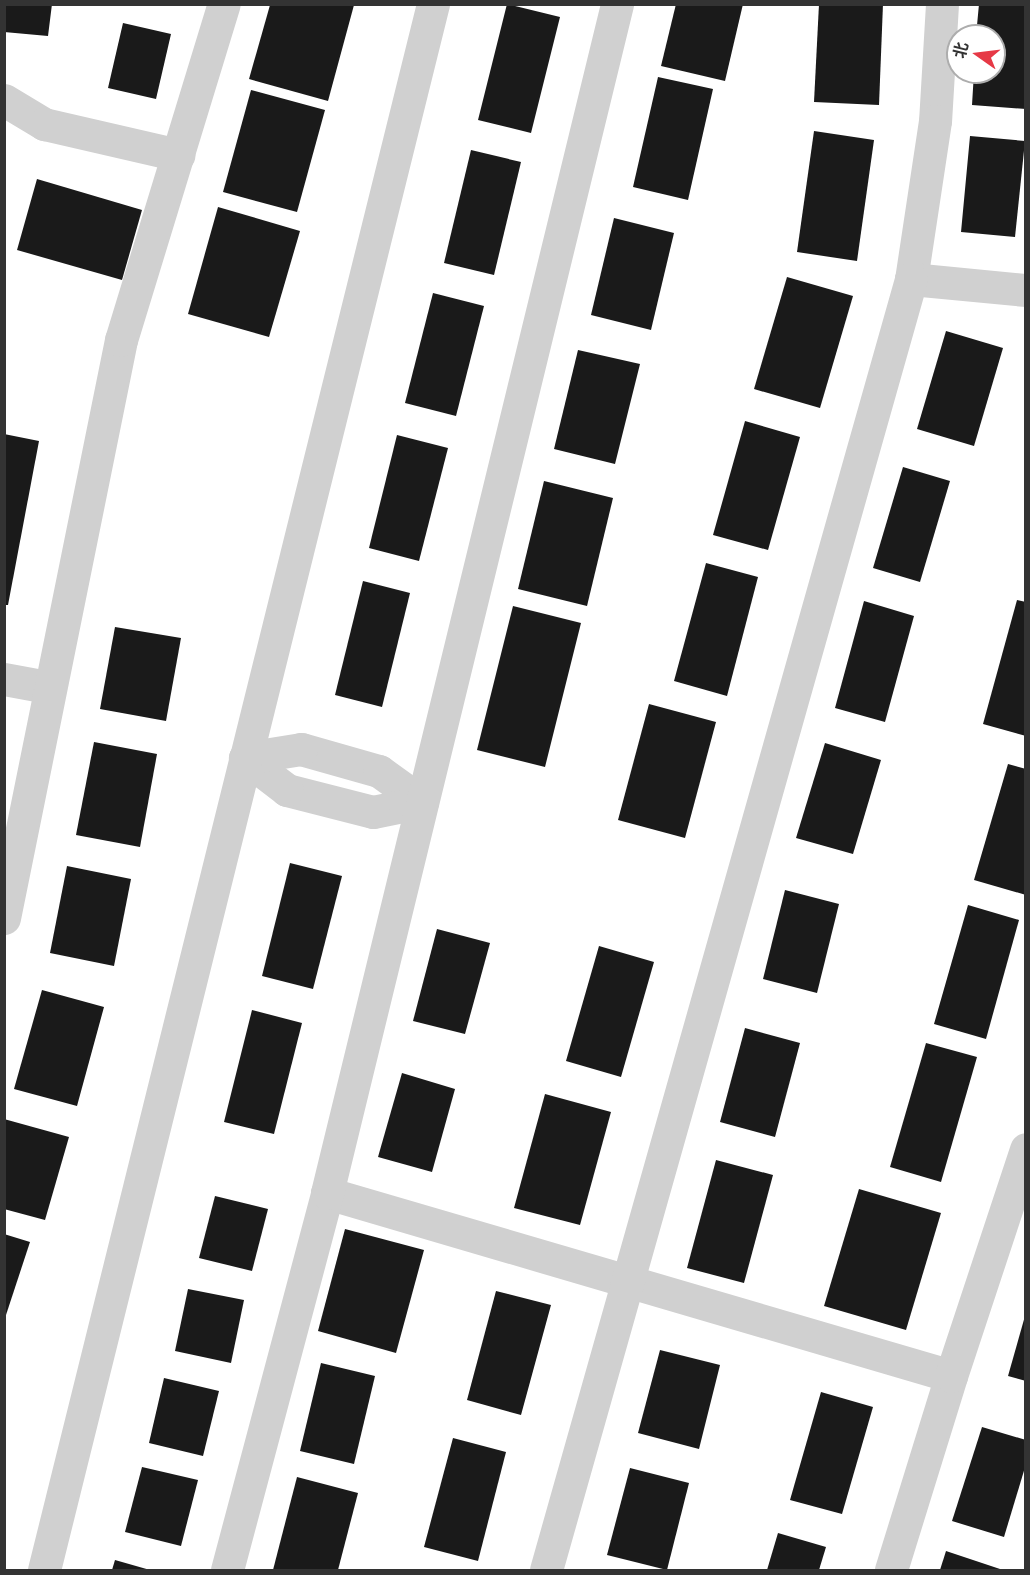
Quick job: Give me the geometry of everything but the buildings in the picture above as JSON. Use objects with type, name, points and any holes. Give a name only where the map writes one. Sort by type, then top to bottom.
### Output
[{"type":"street","points":[[4,918],[47,687],[121,340],[224,4]]},
{"type":"street","points":[[44,1570],[432,4]]},
{"type":"street","points":[[228,1570],[327,1193],[617,4]]},
{"type":"street","points":[[546,1570],[630,1282],[911,279],[935,121],[942,4]]},
{"type":"street","points":[[4,100],[44,124],[178,155]]},
{"type":"street","points":[[911,279],[1026,290]]},
{"type":"street","points":[[4,679],[47,687]]},
{"type":"street","points":[[245,758],[302,749],[379,771],[422,802]]},
{"type":"street","points":[[245,758],[287,789],[373,812],[422,802]]},
{"type":"street","points":[[891,1570],[951,1376],[1026,1149]]},
{"type":"street","points":[[327,1193],[951,1376]]}]
